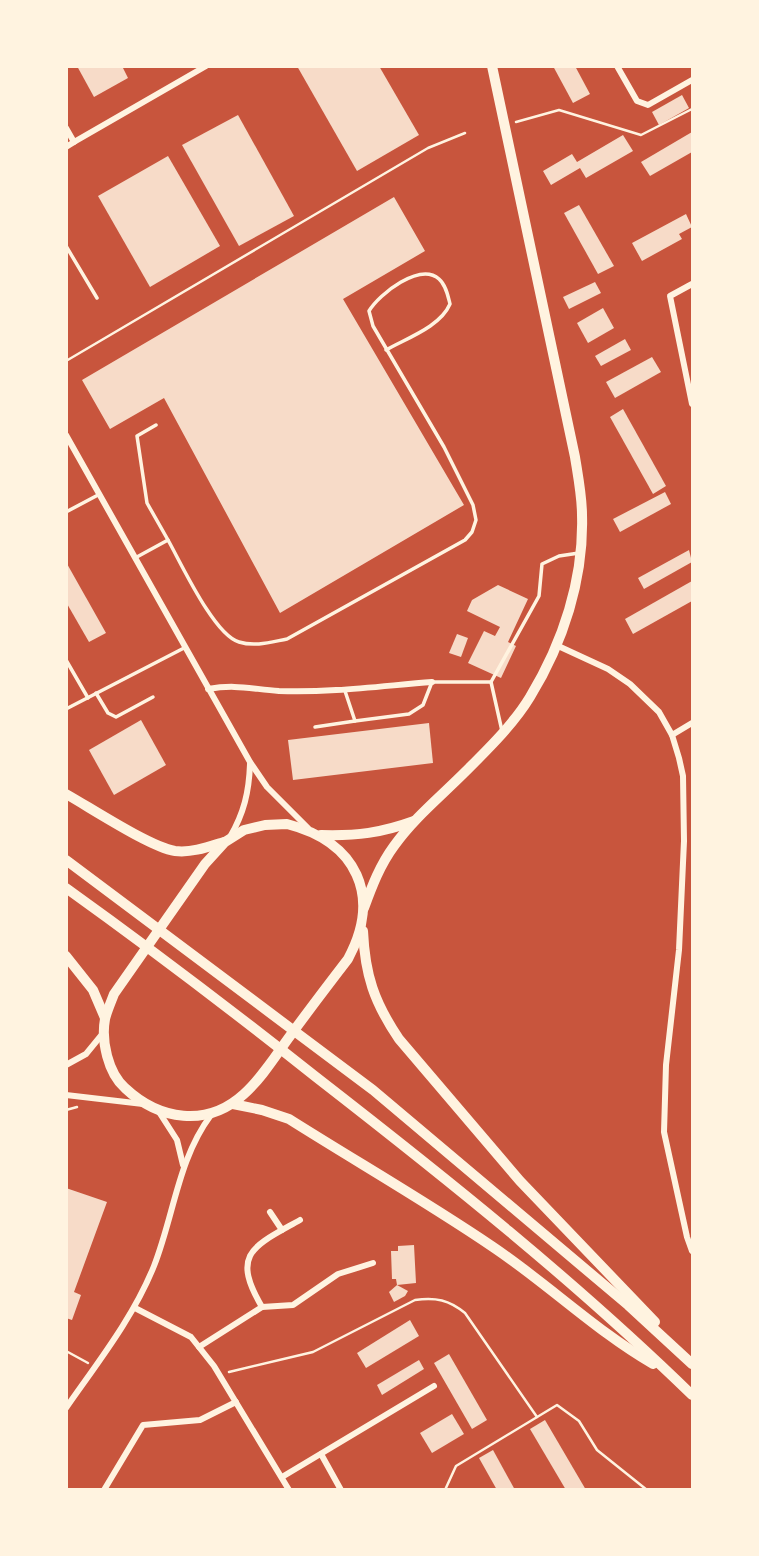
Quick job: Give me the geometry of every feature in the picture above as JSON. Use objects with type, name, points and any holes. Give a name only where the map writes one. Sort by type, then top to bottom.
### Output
[{"type":"main road","points":[[364,908],[376,876],[393,846],[415,820],[503,733],[530,698],[556,645],[570,608],[581,552],[582,514],[575,457],[492,66]]},
{"type":"main road","points":[[66,794],[157,845],[174,850],[198,850],[244,831],[265,825],[287,824],[321,835],[339,849],[352,866],[360,886],[364,908],[365,959],[370,987],[381,1013],[399,1039],[520,1181],[607,1268],[692,1363]]},
{"type":"main road","points":[[321,835],[354,836],[386,831],[415,820]]},
{"type":"main road","points":[[227,840],[205,864],[114,994],[105,1018],[108,1060],[121,1085],[143,1104],[176,1116],[212,1113],[233,1104],[256,1082],[348,959],[363,924]]},
{"type":"main road","points":[[66,860],[373,1090],[459,1160],[692,1363]]},
{"type":"main road","points":[[66,888],[244,1020],[434,1168],[584,1297],[692,1395]]},
{"type":"main road","points":[[66,956],[81,971],[93,990],[105,1018]]},
{"type":"main road","points":[[233,1104],[289,1119],[494,1248],[627,1349],[673,1376]]},
{"type":"street","points":[[66,147],[206,66]]},
{"type":"street","points":[[617,66],[637,101],[648,105],[692,80]]},
{"type":"street","points":[[66,128],[74,142]]},
{"type":"street","points":[[692,284],[670,296],[692,404]]},
{"type":"street","points":[[66,435],[250,762],[273,794],[309,830]]},
{"type":"street","points":[[556,645],[608,669],[630,684],[659,712],[672,735],[682,776],[684,841],[679,950],[666,1065],[664,1132],[692,1251]]},
{"type":"street","points":[[208,689],[230,685],[279,691],[344,690],[432,682]]},
{"type":"street","points":[[672,735],[692,723]]},
{"type":"street","points":[[227,840],[241,818],[250,791],[250,762]]},
{"type":"street","points":[[66,1065],[86,1054],[104,1032]]},
{"type":"street","points":[[66,1095],[143,1104]]},
{"type":"street","points":[[159,1112],[177,1140],[183,1167]]},
{"type":"street","points":[[66,1408],[135,1308],[169,1223],[183,1167],[197,1135],[212,1113]]},
{"type":"street","points":[[270,1212],[282,1230]]},
{"type":"street","points":[[262,1307],[251,1289],[246,1272],[250,1253],[264,1240],[300,1220]]},
{"type":"street","points":[[199,1347],[262,1307],[293,1305],[338,1274],[373,1264]]},
{"type":"street","points":[[135,1308],[191,1337],[219,1375],[289,1489]]},
{"type":"street","points":[[282,1478],[434,1386]]},
{"type":"street","points":[[104,1489],[143,1425],[200,1420],[236,1402]]},
{"type":"street","points":[[321,1454],[341,1489]]},
{"type":"lane","points":[[66,246],[97,298]]},
{"type":"lane","points":[[156,425],[136,436],[146,503],[207,610],[225,634],[236,642],[255,645],[287,639],[464,540],[472,532],[476,520],[473,505],[444,447],[386,349],[373,326],[369,311],[376,299],[416,275],[430,274],[439,279],[450,304],[447,312],[439,320],[386,349]]},
{"type":"lane","points":[[66,512],[100,494]]},
{"type":"lane","points":[[135,558],[168,540]]},
{"type":"lane","points":[[503,733],[491,682],[539,596],[542,564],[559,556],[581,552]]},
{"type":"lane","points":[[66,709],[184,648]]},
{"type":"lane","points":[[66,660],[88,698]]},
{"type":"lane","points":[[315,727],[409,714],[423,705],[432,682],[491,682]]},
{"type":"lane","points":[[344,690],[355,721]]},
{"type":"lane","points":[[96,693],[108,713],[116,717],[153,696]]},
{"type":"path","points":[[516,122],[559,110],[641,135],[692,109]]},
{"type":"path","points":[[66,361],[428,148],[465,133]]},
{"type":"path","points":[[219,1375],[313,1352],[415,1300],[430,1297],[450,1302],[466,1313],[537,1417]]},
{"type":"path","points":[[66,1351],[94,1368]]},
{"type":"path","points":[[445,1489],[456,1465],[557,1405],[579,1421],[597,1450],[646,1489]]},
{"type":"building","points":[[77,66],[122,66],[128,78],[94,97]]},
{"type":"building","points":[[297,66],[379,66],[419,135],[357,171]]},
{"type":"building","points":[[553,66],[575,66],[590,94],[573,103]]},
{"type":"building","points":[[682,95],[689,108],[659,125],[652,112]]},
{"type":"building","points":[[238,115],[294,216],[239,246],[182,145]]},
{"type":"building","points":[[692,132],[692,152],[650,176],[641,162]]},
{"type":"building","points":[[623,135],[633,151],[586,178],[580,168],[551,185],[543,171],[572,154],[577,162]]},
{"type":"building","points":[[168,156],[220,246],[150,287],[98,196]]},
{"type":"building","points":[[394,197],[425,251],[343,299],[464,505],[280,613],[164,398],[110,429],[82,380]]},
{"type":"building","points":[[579,205],[614,266],[598,274],[564,213]]},
{"type":"building","points":[[686,214],[692,227],[679,234],[682,239],[642,261],[632,243]]},
{"type":"building","points":[[595,282],[601,293],[569,309],[563,297]]},
{"type":"building","points":[[603,308],[614,328],[588,343],[577,323]]},
{"type":"building","points":[[625,339],[631,350],[601,366],[595,356]]},
{"type":"building","points":[[652,357],[661,372],[615,398],[606,382]]},
{"type":"building","points":[[623,409],[666,486],[653,494],[610,417]]},
{"type":"building","points":[[665,492],[671,504],[620,532],[613,519]]},
{"type":"building","points":[[689,550],[692,562],[644,589],[638,578]]},
{"type":"building","points":[[66,562],[106,633],[89,642],[66,602]]},
{"type":"building","points":[[692,581],[692,601],[633,634],[625,619]]},
{"type":"building","points":[[498,585],[528,599],[508,642],[516,646],[501,678],[468,663],[484,631],[495,636],[500,627],[467,611],[472,600]]},
{"type":"building","points":[[457,634],[468,638],[461,657],[449,653]]},
{"type":"building","points":[[141,720],[166,765],[114,795],[89,750]]},
{"type":"building","points":[[429,723],[433,763],[293,780],[288,740]]},
{"type":"building","points":[[66,1188],[107,1202],[74,1292],[81,1295],[72,1320],[66,1318]]},
{"type":"building","points":[[414,1245],[416,1283],[397,1285],[396,1279],[392,1279],[391,1251],[398,1251],[398,1246]]},
{"type":"building","points":[[397,1285],[408,1291],[394,1302],[389,1292]]},
{"type":"building","points":[[410,1320],[419,1336],[366,1368],[357,1353]]},
{"type":"building","points":[[449,1354],[487,1420],[472,1429],[434,1363]]},
{"type":"building","points":[[419,1360],[424,1369],[382,1395],[377,1385]]},
{"type":"building","points":[[452,1414],[464,1434],[432,1453],[420,1433]]},
{"type":"building","points":[[545,1420],[586,1490],[566,1490],[530,1429]]},
{"type":"building","points":[[493,1450],[515,1490],[497,1490],[479,1458]]}]
